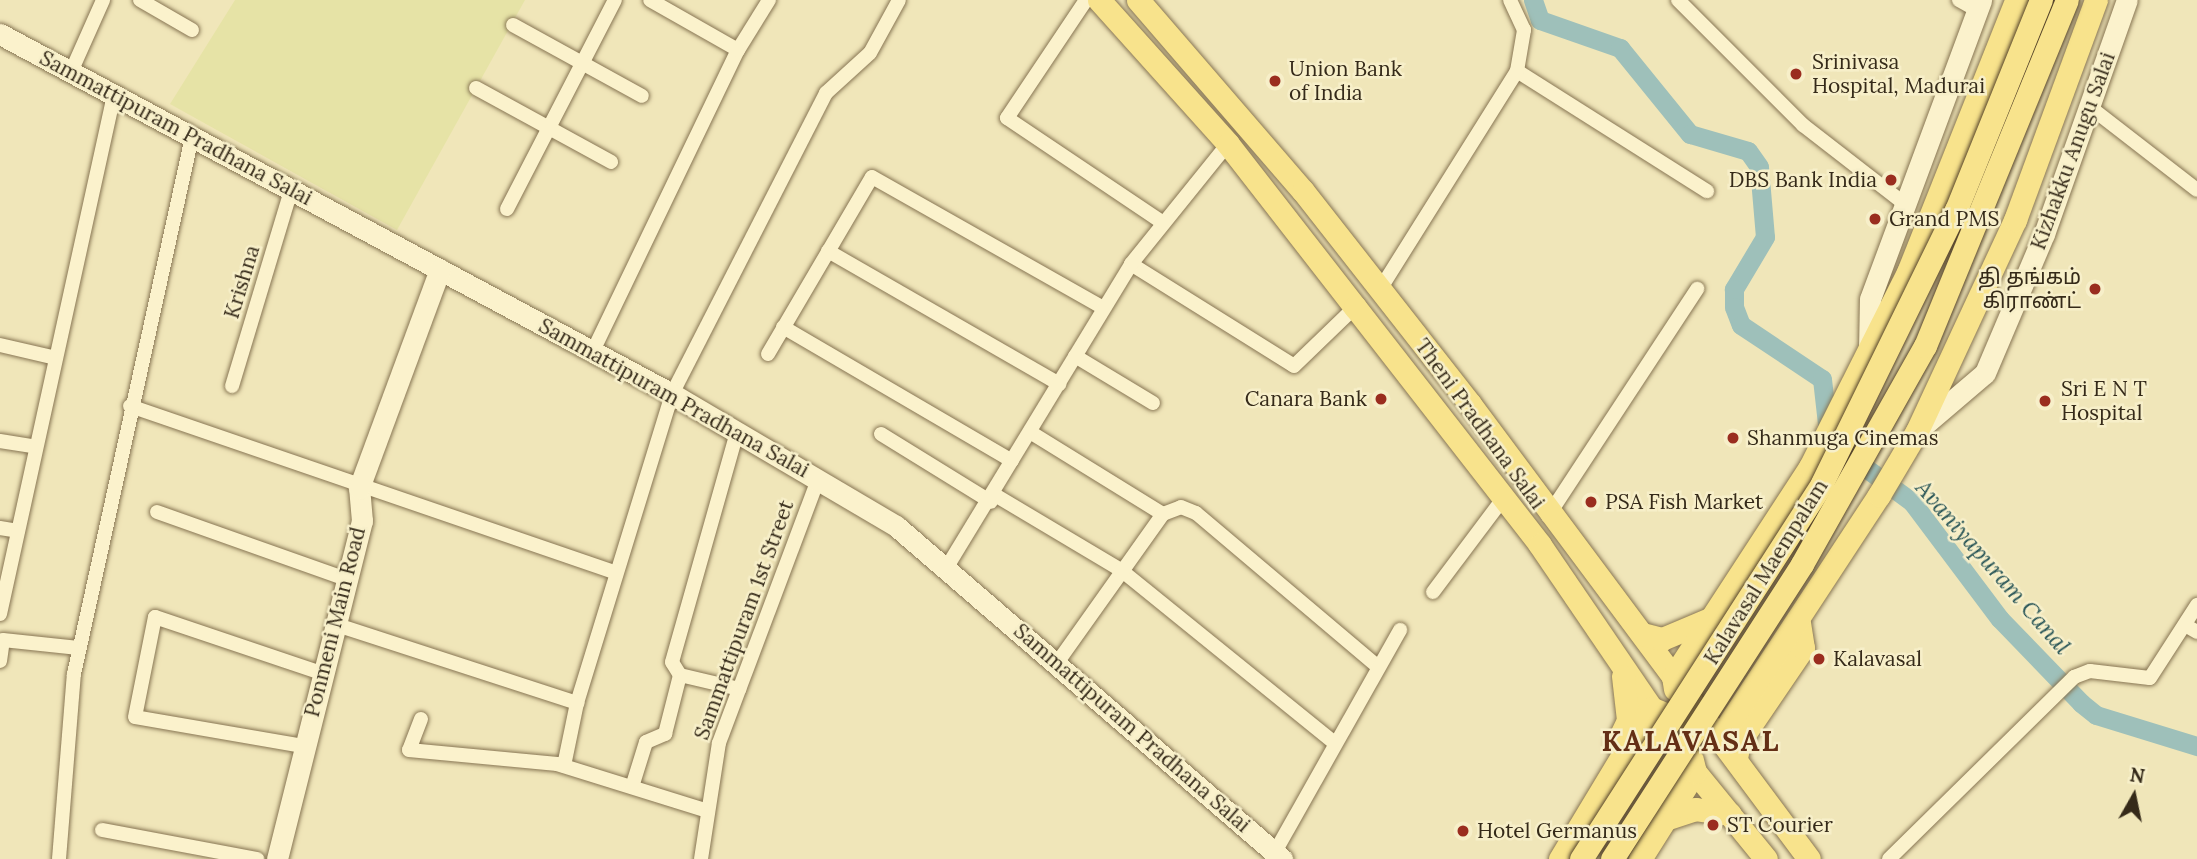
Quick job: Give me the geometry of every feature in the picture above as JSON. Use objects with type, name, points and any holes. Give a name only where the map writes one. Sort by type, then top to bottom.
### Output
[{"type":"main road","name":"Theni Pradhana Salai","points":[[1099,0],[1228,144],[1355,307],[1502,500],[1696,772],[1766,859]]},
{"type":"main road","name":"Theni Pradhana Salai","points":[[1138,0],[1303,191],[1548,516],[1736,758],[1809,859]]},
{"type":"main road","points":[[1645,854],[1696,772],[1673,677],[1810,467],[1952,172],[2016,0]]},
{"type":"main road","name":"Kalavasal Maempalam","points":[[1568,857],[1822,483],[1912,306],[2041,0]]},
{"type":"main road","name":"Kalavasal Maempalam","points":[[1612,859],[1802,564],[1925,346],[2067,0]]},
{"type":"main road","points":[[1568,857],[1651,708],[1720,737],[1799,622],[1879,495],[1917,431],[2015,220],[2096,0]]},
{"type":"main road","points":[[1642,635],[1662,639],[1712,618]]},
{"type":"main road","points":[[1736,758],[1739,742],[1803,648],[1799,622]]},
{"type":"main road","points":[[1568,857],[1565,822],[1628,720],[1628,689],[1618,663]]},
{"type":"main road","points":[[1665,819],[1696,809],[1730,814]]},
{"type":"street","points":[[71,72],[103,0]]},
{"type":"street","points":[[140,0],[192,30]]},
{"type":"street","points":[[507,209],[580,63],[615,0]]},
{"type":"street","points":[[650,0],[738,50]]},
{"type":"street","points":[[593,351],[738,50],[769,0]]},
{"type":"street","points":[[564,766],[577,704],[614,572],[672,394],[826,93],[870,53],[898,0]]},
{"type":"street","points":[[1086,0],[1007,118],[1160,221]]},
{"type":"street","points":[[1379,291],[1517,71],[1524,30],[1510,0]]},
{"type":"street","points":[[1678,0],[1803,125],[1906,205]]},
{"type":"street","name":"Kizhakku Anugu Salai","points":[[1917,431],[1985,373],[2090,107],[2127,0]]},
{"type":"street","points":[[1869,349],[1870,299],[1906,205],[1972,3]]},
{"type":"street","points":[[513,25],[642,96]]},
{"type":"street","name":"Sammattipuram Pradhana Salai","points":[[0,34],[672,394],[896,526],[947,567],[1278,856]]},
{"type":"street","points":[[1517,71],[1707,191]]},
{"type":"street","points":[[476,88],[611,162]]},
{"type":"street","points":[[0,614],[114,95]]},
{"type":"street","points":[[2090,107],[2197,190]]},
{"type":"street","points":[[59,859],[79,648],[130,406],[192,137]]},
{"type":"street","points":[[947,567],[993,498],[1012,461],[1131,264],[1160,221],[1228,144]]},
{"type":"street","points":[[768,354],[872,177],[1104,308]]},
{"type":"street","name":"Krishna","points":[[232,386],[291,190]]},
{"type":"street","points":[[828,251],[1059,384]]},
{"type":"street","points":[[1131,264],[1294,366],[1355,307]]},
{"type":"street","name":"Ponmeni Main Road","points":[[277,859],[321,673],[362,521],[359,488],[440,269]]},
{"type":"street","points":[[1548,516],[1697,289]]},
{"type":"street","points":[[783,327],[1012,461]]},
{"type":"street","points":[[0,345],[56,358]]},
{"type":"street","points":[[1075,356],[1153,402]]},
{"type":"street","points":[[130,406],[359,488],[614,572]]},
{"type":"street","points":[[737,432],[672,662],[680,675],[739,689]]},
{"type":"street","points":[[1030,432],[1163,514]]},
{"type":"street","points":[[881,434],[1121,570],[1335,743]]},
{"type":"street","points":[[0,442],[36,447]]},
{"type":"street","name":"Sammattipuram 1st Street","points":[[701,859],[719,743],[818,480]]},
{"type":"street","points":[[1433,592],[1502,500]]},
{"type":"street","points":[[1057,663],[1163,514],[1181,507],[1196,513],[1378,667]]},
{"type":"street","points":[[157,512],[346,579]]},
{"type":"street","points":[[0,528],[18,531]]},
{"type":"street","points":[[1889,859],[2053,693],[2074,677],[2090,671],[2150,678],[2191,628],[2197,606]]},
{"type":"street","points":[[303,746],[135,717],[155,617],[321,673]]},
{"type":"street","points":[[334,624],[577,704]]},
{"type":"street","points":[[1278,856],[1335,743],[1400,630]]},
{"type":"street","points":[[0,661],[3,640],[79,648]]},
{"type":"street","points":[[632,788],[646,742],[665,734],[680,675]]},
{"type":"street","points":[[421,719],[409,750],[564,766],[708,811]]},
{"type":"street","points":[[102,830],[257,859]]},
{"type":"shaded area","points":[[235,0],[525,0],[397,230],[170,104]]},
{"type":"waterway","name":"Avaniyapuram Canal","points":[[1533,0],[1540,20],[1620,48],[1690,134],[1748,151],[1759,167],[1765,237],[1734,289],[1734,307],[1741,325],[1822,379],[1829,441],[1912,502],[2000,619],[2081,703],[2096,715],[2197,746]]},
{"type":"place","name":"Srinivasa Hospital, Madurai","points":[[1796,74]]},
{"type":"place","name":"Union Bank of India","points":[[1275,81]]},
{"type":"place","name":"DBS Bank India","points":[[1891,180]]},
{"type":"place","name":"Grand PMS","points":[[1875,219]]},
{"type":"place","name":"தி தங்கம் கிராண்ட்","points":[[2095,289]]},
{"type":"place","name":"Canara Bank","points":[[1381,399]]},
{"type":"place","name":"Sri E N T Hospital","points":[[2045,401]]},
{"type":"place","name":"Shanmuga Cinemas","points":[[1733,438]]},
{"type":"place","name":"PSA Fish Market","points":[[1591,502]]},
{"type":"place","name":"Kalavasal","points":[[1819,659]]},
{"type":"place","name":"ST Courier","points":[[1713,825]]},
{"type":"place","name":"Hotel Germanus","points":[[1463,831]]},
{"type":"district","name":"KALAVASAL","points":[[1691,741]]}]
